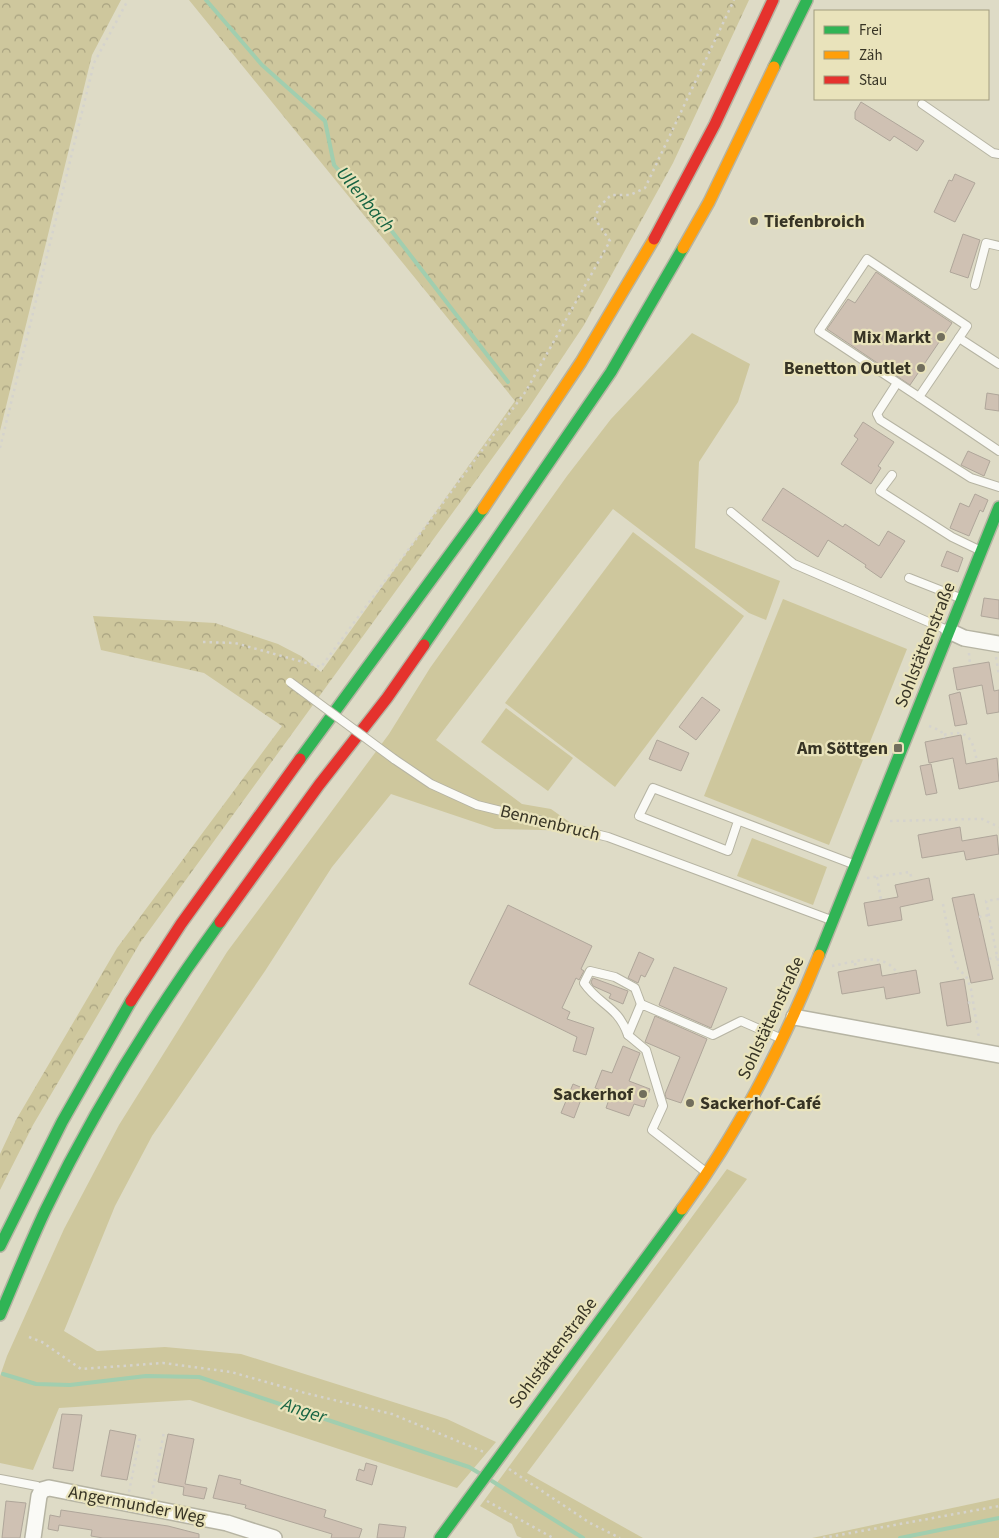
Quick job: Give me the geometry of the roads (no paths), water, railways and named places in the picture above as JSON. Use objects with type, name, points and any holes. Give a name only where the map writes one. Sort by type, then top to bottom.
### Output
[{"type":"main road","points":[[0,1246],[21,1200],[71,1107],[122,1017],[180,926],[505,478],[584,359],[680,192],[773,0]]},
{"type":"main road","points":[[0,1315],[46,1211],[97,1114],[146,1032],[210,936],[307,801],[386,698],[611,372],[709,202],[807,0]]},
{"type":"main road","name":"Sohlstättenstraße","points":[[440,1538],[708,1174],[752,1100],[794,1017],[999,507]]},
{"type":"street","points":[[949,631],[964,638],[996,643]]},
{"type":"street","points":[[794,1017],[999,1055]]},
{"type":"street","name":"Angermunder Weg","points":[[42,1490],[50,1488],[150,1508],[225,1531],[274,1538]]},
{"type":"street","points":[[33,1538],[38,1496],[42,1490]]},
{"type":"lane","points":[[922,104],[993,153],[999,154]]},
{"type":"lane","points":[[975,285],[986,243],[999,246]]},
{"type":"lane","points":[[919,397],[967,326],[867,259],[819,331],[999,450]]},
{"type":"lane","points":[[959,338],[999,364]]},
{"type":"lane","points":[[898,383],[877,414],[880,420],[971,478],[999,487]]},
{"type":"lane","points":[[892,475],[880,491],[952,537],[981,550]]},
{"type":"lane","points":[[731,512],[794,564],[949,631]]},
{"type":"lane","points":[[909,578],[962,599]]},
{"type":"lane","name":"Bennenbruch","points":[[290,682],[431,784],[477,805],[608,837],[833,921]]},
{"type":"lane","points":[[738,821],[728,851],[639,816],[653,788],[855,865]]},
{"type":"lane","points":[[628,1035],[641,1004],[635,988],[615,977],[590,971],[584,983],[592,994],[608,1005],[623,1020],[628,1035],[646,1050],[663,1106],[652,1130],[708,1174]]},
{"type":"lane","points":[[641,1004],[713,1034],[741,1021],[783,1040]]},
{"type":"lane","name":"Angermunder Weg","points":[[0,1479],[37,1486],[42,1490]]},
{"type":"waterway","name":"Ullenbach","points":[[206,0],[262,65],[325,121],[334,165],[384,221],[508,382]]},
{"type":"waterway","name":"Anger","points":[[3,1374],[36,1384],[70,1385],[146,1376],[199,1377],[469,1467],[479,1473]]},
{"type":"waterway","name":"Anger","points":[[492,1481],[583,1538]]},
{"type":"waterway","name":"Anger","points":[[900,1538],[999,1518]]},
{"type":"place","name":"Tiefenbroich","points":[[754,221]]},
{"type":"place","name":"Mix Markt","points":[[941,337]]},
{"type":"place","name":"Benetton Outlet","points":[[921,368]]},
{"type":"place","name":"Am Söttgen","points":[[898,748]]},
{"type":"place","name":"Sackerhof","points":[[643,1094]]},
{"type":"place","name":"Sackerhof-Café","points":[[690,1103]]}]
